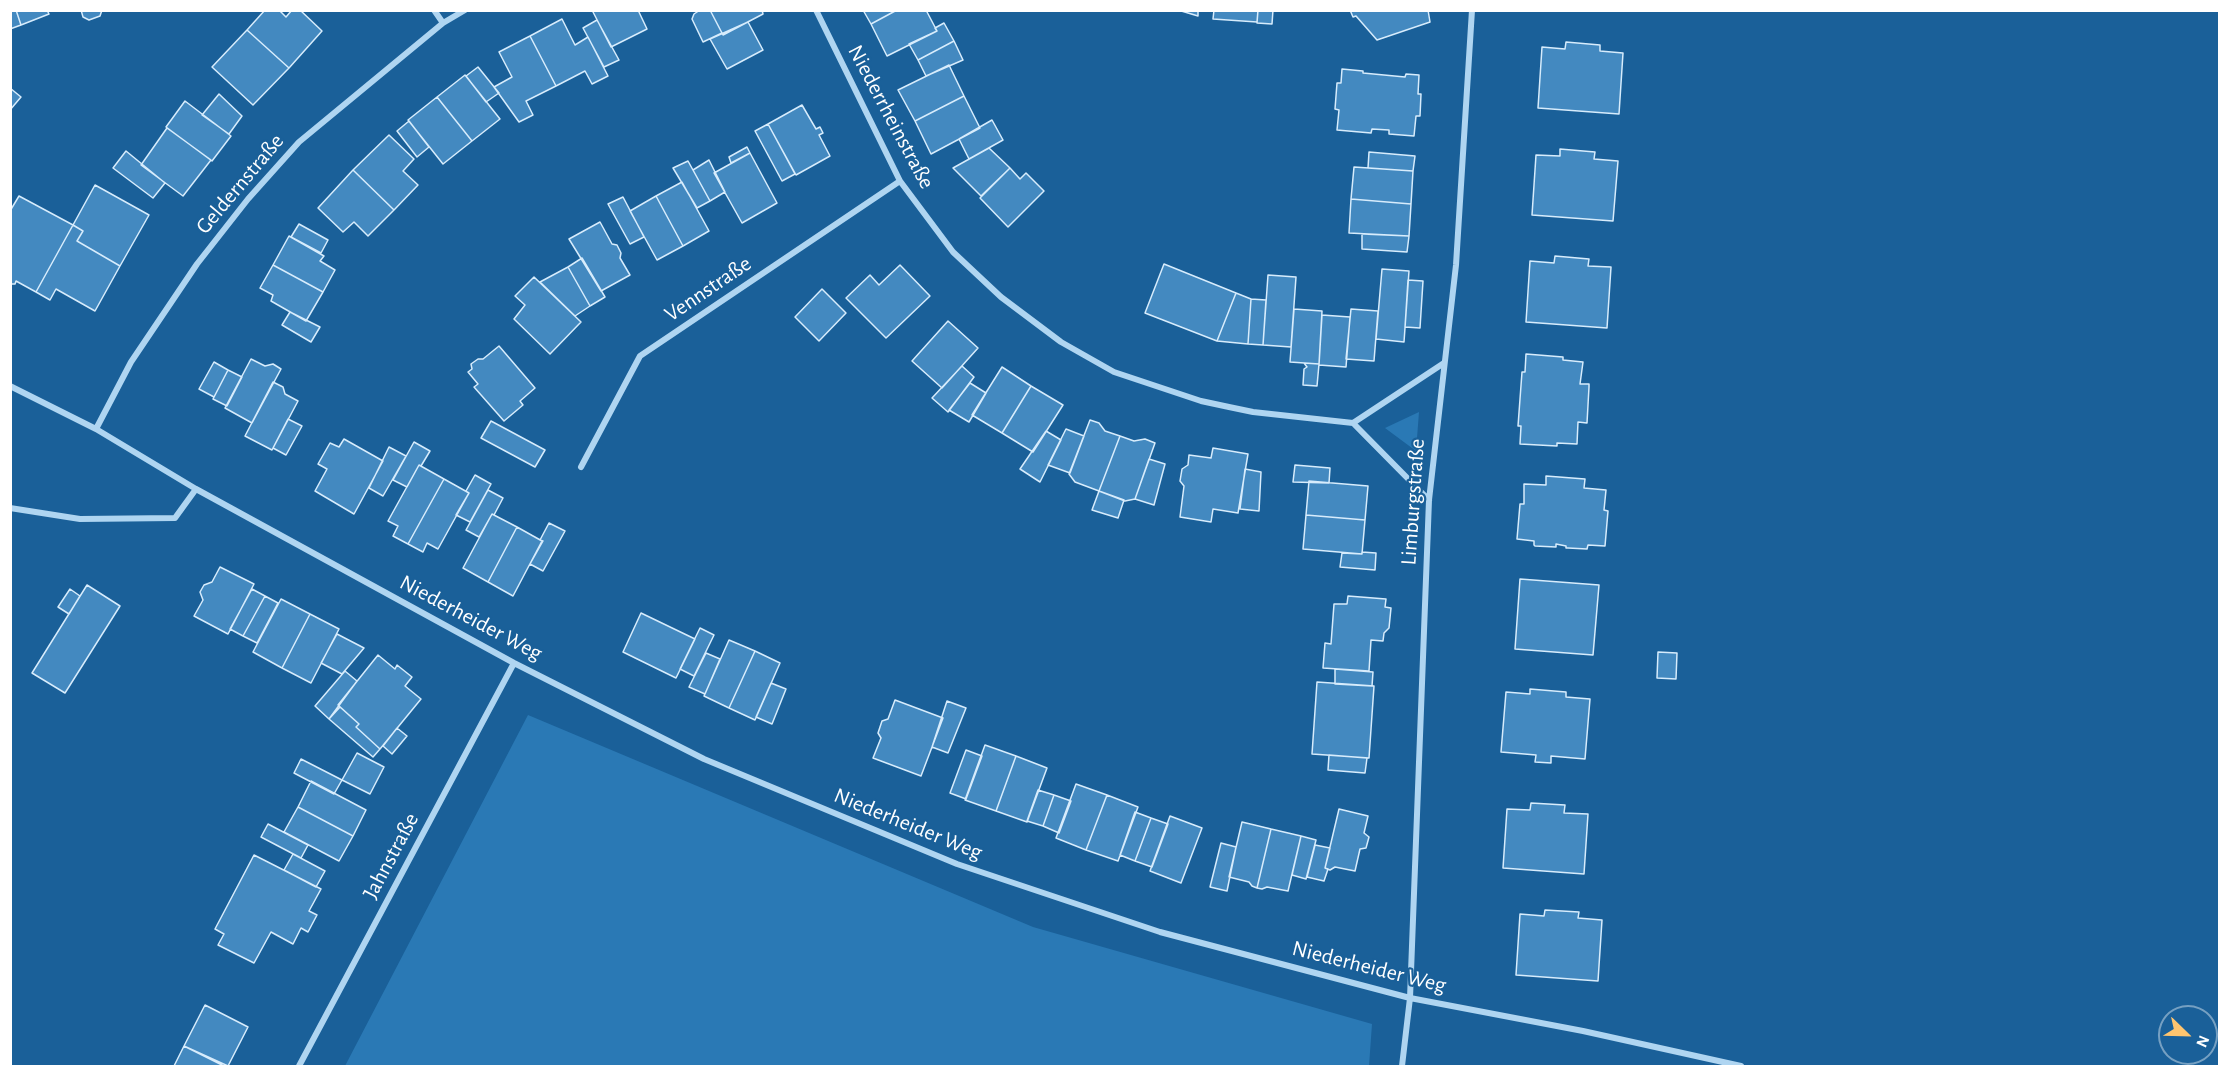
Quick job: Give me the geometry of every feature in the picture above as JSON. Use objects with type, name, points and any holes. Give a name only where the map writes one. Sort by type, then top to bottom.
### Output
[{"type":"street","points":[[434,10],[443,23]]},
{"type":"street","name":"Geldernstraße","points":[[96,429],[131,362],[197,264],[248,199],[299,142],[443,23],[465,10]]},
{"type":"street","name":"Niederrheinstraße","points":[[816,10],[900,181],[954,252],[1001,297],[1061,342],[1114,372],[1201,401],[1252,412],[1353,423]]},
{"type":"street","name":"Limburgstraße","points":[[1402,1066],[1410,998],[1429,501],[1456,265],[1472,10]]},
{"type":"street","name":"Vennstraße","points":[[581,467],[640,356],[900,181]]},
{"type":"street","points":[[1429,501],[1353,423],[1444,363]]},
{"type":"street","name":"Niederheider Weg","points":[[10,386],[96,429],[196,489],[514,663],[704,759],[957,864],[1160,932],[1410,998],[1583,1031],[1741,1066]]},
{"type":"street","points":[[10,508],[80,519],[176,518],[196,489]]},
{"type":"street","name":"Jahnstraße","points":[[299,1066],[514,663]]},
{"type":"shaded area","points":[[1419,412],[1416,451],[1385,428]]},
{"type":"shaded area","points":[[528,715],[1033,927],[1372,1024],[1369,1066],[345,1066]]},
{"type":"building","points":[[10,10],[16,10],[21,25],[10,29]]},
{"type":"building","points":[[16,10],[47,10],[49,14],[21,25]]},
{"type":"building","points":[[81,10],[102,10],[100,16],[89,20],[83,17]]},
{"type":"building","points":[[265,10],[279,10],[286,17],[292,10],[300,10],[322,31],[289,68],[247,30]]},
{"type":"building","points":[[592,10],[638,10],[647,29],[611,47]]},
{"type":"building","points":[[700,10],[710,10],[722,33],[703,42],[692,19],[694,14]]},
{"type":"building","points":[[710,10],[762,10],[763,14],[723,35]]},
{"type":"building","points":[[863,10],[897,10],[871,24]]},
{"type":"building","points":[[897,10],[926,10],[937,31],[887,56],[871,24]]},
{"type":"building","points":[[1178,10],[1198,10],[1198,16]]},
{"type":"building","points":[[1214,10],[1258,10],[1257,22],[1213,19]]},
{"type":"building","points":[[1258,10],[1273,10],[1272,24],[1257,23]]},
{"type":"building","points":[[1350,10],[1428,10],[1430,22],[1377,40],[1356,16],[1353,17]]},
{"type":"building","points":[[562,19],[575,45],[588,37],[608,76],[592,84],[585,71],[556,86],[530,36]]},
{"type":"building","points":[[597,20],[619,60],[604,67],[583,28]]},
{"type":"building","points":[[748,22],[763,50],[727,69],[710,39]]},
{"type":"building","points":[[944,23],[954,41],[918,60],[909,44],[937,31],[935,28]]},
{"type":"building","points":[[247,30],[289,68],[253,105],[212,67]]},
{"type":"building","points":[[530,36],[556,86],[526,101],[533,115],[519,122],[494,87],[512,77],[499,52]]},
{"type":"building","points":[[954,41],[963,60],[926,76],[918,60]]},
{"type":"building","points":[[1566,42],[1600,45],[1600,51],[1623,53],[1619,114],[1538,108],[1542,47],[1565,49]]},
{"type":"building","points":[[949,65],[964,96],[915,121],[898,90]]},
{"type":"building","points":[[478,67],[499,93],[486,102],[466,76]]},
{"type":"building","points":[[1342,69],[1405,77],[1406,74],[1419,75],[1420,116],[1416,116],[1414,136],[1389,134],[1389,130],[1372,129],[1371,133],[1337,130],[1339,110],[1335,109],[1337,83],[1341,83]]},
{"type":"building","points":[[465,75],[500,119],[472,141],[437,97]]},
{"type":"building","points":[[10,88],[21,97],[10,110]]},
{"type":"building","points":[[219,94],[242,116],[229,134],[202,115]]},
{"type":"building","points":[[964,96],[980,128],[931,154],[915,121]]},
{"type":"building","points":[[437,97],[472,141],[443,164],[408,120]]},
{"type":"building","points":[[185,101],[231,136],[212,161],[166,127]]},
{"type":"building","points":[[802,105],[816,129],[820,127],[823,133],[819,135],[830,156],[796,175],[768,124]]},
{"type":"building","points":[[992,120],[1003,140],[969,159],[959,139]]},
{"type":"building","points":[[409,121],[429,147],[417,157],[397,131]]},
{"type":"building","points":[[768,124],[795,174],[782,181],[755,131]]},
{"type":"building","points":[[167,128],[211,160],[183,196],[141,165]]},
{"type":"building","points":[[389,135],[414,159],[403,171],[418,185],[394,210],[353,170]]},
{"type":"building","points":[[747,147],[750,153],[731,163],[729,157]]},
{"type":"building","points":[[989,148],[1010,168],[981,196],[953,168]]},
{"type":"building","points":[[1560,149],[1595,152],[1594,159],[1618,161],[1613,221],[1532,215],[1536,155],[1560,156]]},
{"type":"building","points":[[126,151],[165,183],[153,198],[113,168]]},
{"type":"building","points":[[1369,152],[1415,156],[1413,171],[1368,168]]},
{"type":"building","points":[[750,153],[777,203],[742,223],[714,173]]},
{"type":"building","points":[[709,160],[725,192],[710,201],[693,170]]},
{"type":"building","points":[[688,161],[710,201],[697,208],[673,168]]},
{"type":"building","points":[[1354,167],[1413,171],[1411,204],[1351,199]]},
{"type":"building","points":[[1010,168],[1020,179],[1026,173],[1044,191],[1008,227],[980,198]]},
{"type":"building","points":[[353,170],[394,210],[368,236],[354,222],[343,232],[318,208]]},
{"type":"building","points":[[682,182],[709,231],[683,246],[656,196]]},
{"type":"building","points":[[95,185],[149,215],[120,266],[77,241],[83,231],[73,225]]},
{"type":"building","points":[[19,196],[73,225],[36,292],[16,281],[15,284],[10,284],[10,211]]},
{"type":"building","points":[[656,196],[683,246],[657,260],[630,211]]},
{"type":"building","points":[[623,197],[644,237],[630,244],[608,204]]},
{"type":"building","points":[[1351,199],[1411,204],[1409,236],[1349,233]]},
{"type":"building","points":[[600,222],[612,244],[617,245],[621,253],[620,258],[630,275],[601,291],[569,239]]},
{"type":"building","points":[[299,224],[328,240],[321,253],[291,237]]},
{"type":"building","points":[[73,225],[83,231],[77,241],[120,266],[95,311],[56,289],[50,300],[36,292]]},
{"type":"building","points":[[1362,234],[1409,236],[1407,252],[1362,249]]},
{"type":"building","points":[[289,236],[324,256],[320,261],[335,270],[323,292],[273,265]]},
{"type":"building","points":[[1555,256],[1589,259],[1588,266],[1611,267],[1607,328],[1526,322],[1530,261],[1554,263]]},
{"type":"building","points":[[582,258],[605,297],[590,306],[568,267]]},
{"type":"building","points":[[1164,264],[1236,293],[1217,341],[1145,313]]},
{"type":"building","points":[[273,265],[323,292],[306,321],[271,301],[273,295],[260,288]]},
{"type":"building","points":[[900,265],[930,296],[886,338],[846,298],[870,275],[879,285]]},
{"type":"building","points":[[568,267],[590,306],[575,316],[540,282]]},
{"type":"building","points":[[1382,269],[1409,271],[1404,342],[1376,339]]},
{"type":"building","points":[[1268,275],[1296,277],[1291,347],[1263,345]]},
{"type":"building","points":[[534,277],[581,322],[550,354],[514,319],[525,305],[515,296]]},
{"type":"building","points":[[1408,280],[1423,281],[1420,328],[1405,327]]},
{"type":"building","points":[[822,289],[846,313],[819,341],[795,317]]},
{"type":"building","points":[[1236,293],[1251,299],[1248,344],[1217,341]]},
{"type":"building","points":[[1251,299],[1266,300],[1263,345],[1248,344]]},
{"type":"building","points":[[1294,309],[1322,311],[1319,364],[1290,362]]},
{"type":"building","points":[[1351,309],[1378,311],[1374,361],[1346,359]]},
{"type":"building","points":[[290,312],[320,327],[311,342],[282,325]]},
{"type":"building","points":[[1322,315],[1350,317],[1346,367],[1319,365]]},
{"type":"building","points":[[948,321],[978,348],[942,388],[912,361]]},
{"type":"building","points":[[499,346],[535,388],[520,401],[523,405],[504,421],[474,387],[478,384],[468,372],[472,369],[471,364],[478,359],[483,359]]},
{"type":"building","points":[[1526,354],[1563,357],[1563,360],[1583,362],[1580,384],[1589,384],[1587,423],[1578,422],[1577,444],[1557,443],[1557,446],[1520,444],[1521,426],[1518,426],[1522,372],[1525,372]]},
{"type":"building","points":[[251,359],[265,366],[273,364],[281,369],[252,423],[225,408]]},
{"type":"building","points":[[214,362],[228,370],[214,397],[199,389]]},
{"type":"building","points":[[1304,363],[1319,364],[1317,386],[1303,385],[1304,369],[1307,367]]},
{"type":"building","points":[[962,366],[974,377],[948,412],[932,398]]},
{"type":"building","points":[[1002,367],[1031,386],[1002,433],[972,415]]},
{"type":"building","points":[[228,370],[242,377],[227,406],[213,399]]},
{"type":"building","points":[[273,382],[283,387],[285,394],[298,401],[272,450],[245,436]]},
{"type":"building","points":[[970,383],[986,393],[969,422],[949,410]]},
{"type":"building","points":[[1031,386],[1063,405],[1033,452],[1002,433]]},
{"type":"building","points":[[288,419],[302,426],[286,455],[273,448]]},
{"type":"building","points":[[1090,420],[1099,423],[1105,431],[1120,436],[1099,491],[1075,482],[1069,474]]},
{"type":"building","points":[[491,421],[545,450],[535,467],[481,438]]},
{"type":"building","points":[[1066,429],[1084,436],[1070,473],[1048,465]]},
{"type":"building","points":[[1046,431],[1061,440],[1040,482],[1020,469]]},
{"type":"building","points":[[1120,436],[1134,441],[1145,439],[1155,443],[1135,499],[1125,501],[1099,491]]},
{"type":"building","points":[[344,439],[383,461],[354,514],[315,491],[327,469],[318,464],[330,443],[339,447]]},
{"type":"building","points":[[414,442],[430,451],[407,487],[393,480]]},
{"type":"building","points":[[389,447],[406,456],[383,496],[369,488]]},
{"type":"building","points":[[1213,448],[1248,454],[1238,513],[1213,509],[1211,522],[1180,517],[1184,486],[1180,481],[1182,469],[1188,465],[1189,455],[1211,458]]},
{"type":"building","points":[[1149,459],[1165,464],[1154,505],[1135,499]]},
{"type":"building","points":[[419,465],[444,479],[408,544],[393,536],[398,526],[388,521]]},
{"type":"building","points":[[1295,465],[1330,468],[1329,483],[1293,482]]},
{"type":"building","points":[[1245,469],[1261,472],[1259,511],[1240,509]]},
{"type":"building","points":[[475,475],[491,484],[470,522],[456,515],[469,493],[466,491]]},
{"type":"building","points":[[1546,476],[1585,479],[1584,488],[1606,490],[1604,510],[1608,511],[1605,546],[1588,545],[1587,549],[1566,548],[1566,546],[1556,544],[1556,547],[1535,546],[1534,541],[1517,539],[1520,504],[1524,504],[1524,484],[1546,485]]},
{"type":"building","points":[[444,479],[469,493],[438,549],[427,543],[423,552],[408,544]]},
{"type":"building","points":[[1309,481],[1368,486],[1365,520],[1306,515]]},
{"type":"building","points":[[488,490],[503,498],[479,537],[466,530]]},
{"type":"building","points":[[1099,491],[1124,500],[1118,518],[1092,510]]},
{"type":"building","points":[[492,514],[517,527],[488,582],[463,568]]},
{"type":"building","points":[[1306,515],[1365,520],[1362,554],[1303,549]]},
{"type":"building","points":[[549,523],[565,531],[543,571],[530,564],[543,541],[540,540]]},
{"type":"building","points":[[517,527],[542,541],[513,596],[488,582]]},
{"type":"building","points":[[1362,552],[1376,553],[1375,570],[1340,567],[1342,553],[1362,554]]},
{"type":"building","points":[[220,567],[254,584],[228,634],[194,616],[203,600],[200,592],[204,585],[212,582]]},
{"type":"building","points":[[1520,579],[1599,585],[1593,655],[1515,649]]},
{"type":"building","points":[[87,585],[120,606],[65,693],[32,673]]},
{"type":"building","points":[[70,589],[80,596],[69,614],[58,607]]},
{"type":"building","points":[[252,589],[265,596],[243,636],[230,629]]},
{"type":"building","points":[[265,596],[278,603],[257,643],[243,636]]},
{"type":"building","points":[[1348,596],[1386,599],[1385,607],[1391,608],[1389,628],[1384,633],[1383,641],[1371,640],[1369,671],[1323,668],[1325,643],[1331,644],[1334,604],[1347,604]]},
{"type":"building","points":[[281,599],[310,614],[282,668],[253,652]]},
{"type":"building","points":[[641,613],[695,639],[676,678],[623,652]]},
{"type":"building","points":[[310,614],[339,629],[311,683],[282,668]]},
{"type":"building","points":[[700,628],[714,635],[694,676],[680,669]]},
{"type":"building","points":[[337,634],[364,648],[342,674],[321,663]]},
{"type":"building","points":[[729,640],[755,651],[729,708],[704,696]]},
{"type":"building","points":[[755,651],[780,663],[755,720],[729,708]]},
{"type":"building","points":[[1658,652],[1677,653],[1676,679],[1657,678]]},
{"type":"building","points":[[706,653],[720,659],[705,694],[689,687]]},
{"type":"building","points":[[378,655],[395,669],[397,665],[412,677],[405,686],[421,699],[380,749],[356,727],[359,724],[338,705]]},
{"type":"building","points":[[1335,669],[1373,672],[1372,686],[1335,684]]},
{"type":"building","points":[[345,671],[357,681],[329,719],[315,706]]},
{"type":"building","points":[[1317,682],[1374,686],[1369,758],[1312,754]]},
{"type":"building","points":[[771,683],[786,689],[772,724],[756,717]]},
{"type":"building","points":[[1530,689],[1566,692],[1566,697],[1590,699],[1585,759],[1551,756],[1551,763],[1535,762],[1536,755],[1501,752],[1506,692],[1530,694]]},
{"type":"building","points":[[895,700],[943,718],[921,776],[873,758],[881,738],[878,733],[882,721],[888,719]]},
{"type":"building","points":[[947,701],[966,708],[948,753],[932,747]]},
{"type":"building","points":[[340,707],[359,724],[356,727],[380,749],[373,757],[329,719]]},
{"type":"building","points":[[397,728],[407,736],[392,754],[383,746]]},
{"type":"building","points":[[985,745],[1016,756],[996,811],[965,800]]},
{"type":"building","points":[[966,750],[982,756],[966,799],[950,793]]},
{"type":"building","points":[[357,753],[384,767],[370,794],[342,780]]},
{"type":"building","points":[[1329,755],[1367,758],[1365,773],[1328,770]]},
{"type":"building","points":[[1016,756],[1047,768],[1027,822],[996,811]]},
{"type":"building","points":[[301,759],[342,780],[334,794],[294,773]]},
{"type":"building","points":[[311,781],[366,810],[353,836],[298,807]]},
{"type":"building","points":[[1076,784],[1107,795],[1086,850],[1056,838]]},
{"type":"building","points":[[1038,790],[1054,795],[1043,826],[1027,821]]},
{"type":"building","points":[[1054,795],[1071,801],[1059,833],[1043,826]]},
{"type":"building","points":[[1107,795],[1138,807],[1118,861],[1086,850]]},
{"type":"building","points":[[1531,803],[1565,805],[1564,813],[1588,814],[1584,874],[1503,868],[1507,809],[1530,810]]},
{"type":"building","points":[[298,807],[353,836],[339,861],[284,832]]},
{"type":"building","points":[[1339,809],[1368,816],[1364,833],[1369,837],[1366,848],[1360,849],[1355,871],[1335,867],[1330,870],[1325,868]]},
{"type":"building","points":[[1135,812],[1151,818],[1135,861],[1120,855]]},
{"type":"building","points":[[1170,816],[1202,828],[1181,883],[1150,871]]},
{"type":"building","points":[[1151,818],[1168,824],[1152,867],[1135,861]]},
{"type":"building","points":[[1242,822],[1271,829],[1257,888],[1249,882],[1229,877]]},
{"type":"building","points":[[268,824],[308,845],[301,858],[261,837]]},
{"type":"building","points":[[1271,829],[1301,836],[1288,891],[1267,887],[1257,888]]},
{"type":"building","points":[[1301,836],[1316,840],[1306,879],[1292,875]]},
{"type":"building","points":[[1221,843],[1236,847],[1227,891],[1210,887]]},
{"type":"building","points":[[1315,845],[1330,848],[1324,881],[1307,877]]},
{"type":"building","points":[[293,854],[325,871],[316,887],[284,870]]},
{"type":"building","points":[[254,855],[321,889],[309,911],[317,915],[308,932],[301,928],[293,944],[271,932],[254,963],[218,945],[224,934],[215,929]]},
{"type":"building","points":[[1545,910],[1579,912],[1578,918],[1602,920],[1598,981],[1516,975],[1520,914],[1544,916]]},
{"type":"building","points":[[205,1005],[248,1027],[228,1066],[184,1046]]},
{"type":"building","points":[[184,1046],[222,1065],[174,1066]]}]
